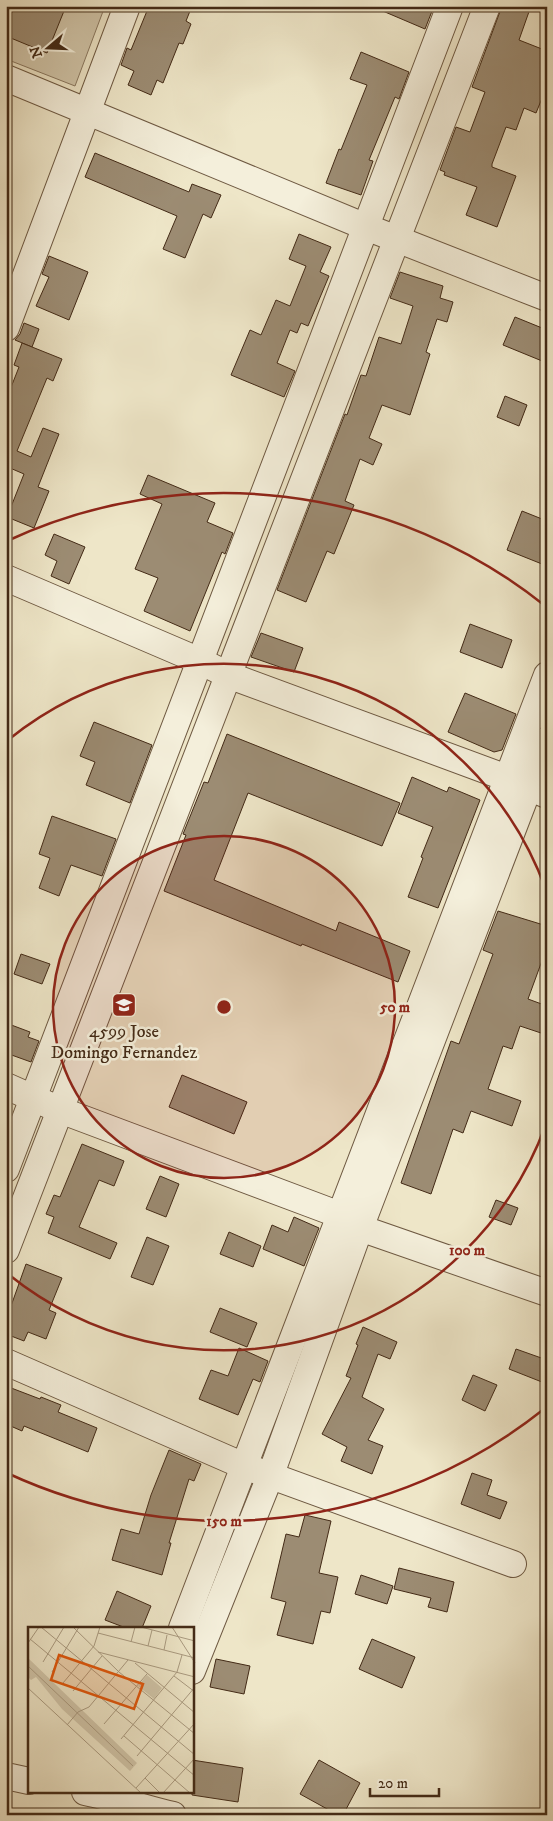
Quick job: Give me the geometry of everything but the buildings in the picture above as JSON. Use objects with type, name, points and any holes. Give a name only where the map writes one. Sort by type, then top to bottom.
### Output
[{"type":"street","points":[[6,328],[127,6]]},
{"type":"street","points":[[6,1169],[450,6]]},
{"type":"street","points":[[6,1250],[487,6]]},
{"type":"street","points":[[6,78],[366,227],[547,298]]},
{"type":"street","points":[[6,578],[200,661],[228,675],[527,787]]},
{"type":"street","points":[[527,787],[547,675]]},
{"type":"street","points":[[182,1627],[244,1466],[350,1221],[547,740]]},
{"type":"street","points":[[6,1086],[60,1110],[350,1221],[547,1293]]},
{"type":"street","points":[[194,1666],[271,1474],[350,1221]]},
{"type":"street","points":[[6,1362],[244,1466],[271,1474],[513,1564]]},
{"type":"street","points":[[6,1776],[28,1780]]},
{"type":"street","points":[[93,1794],[173,1815]]},
{"type":"shaded area","points":[[6,6],[105,6],[75,86],[6,59]]},
{"type":"place","name":"4599 Jose Domingo Fernandez","points":[[124,1005]]}]
